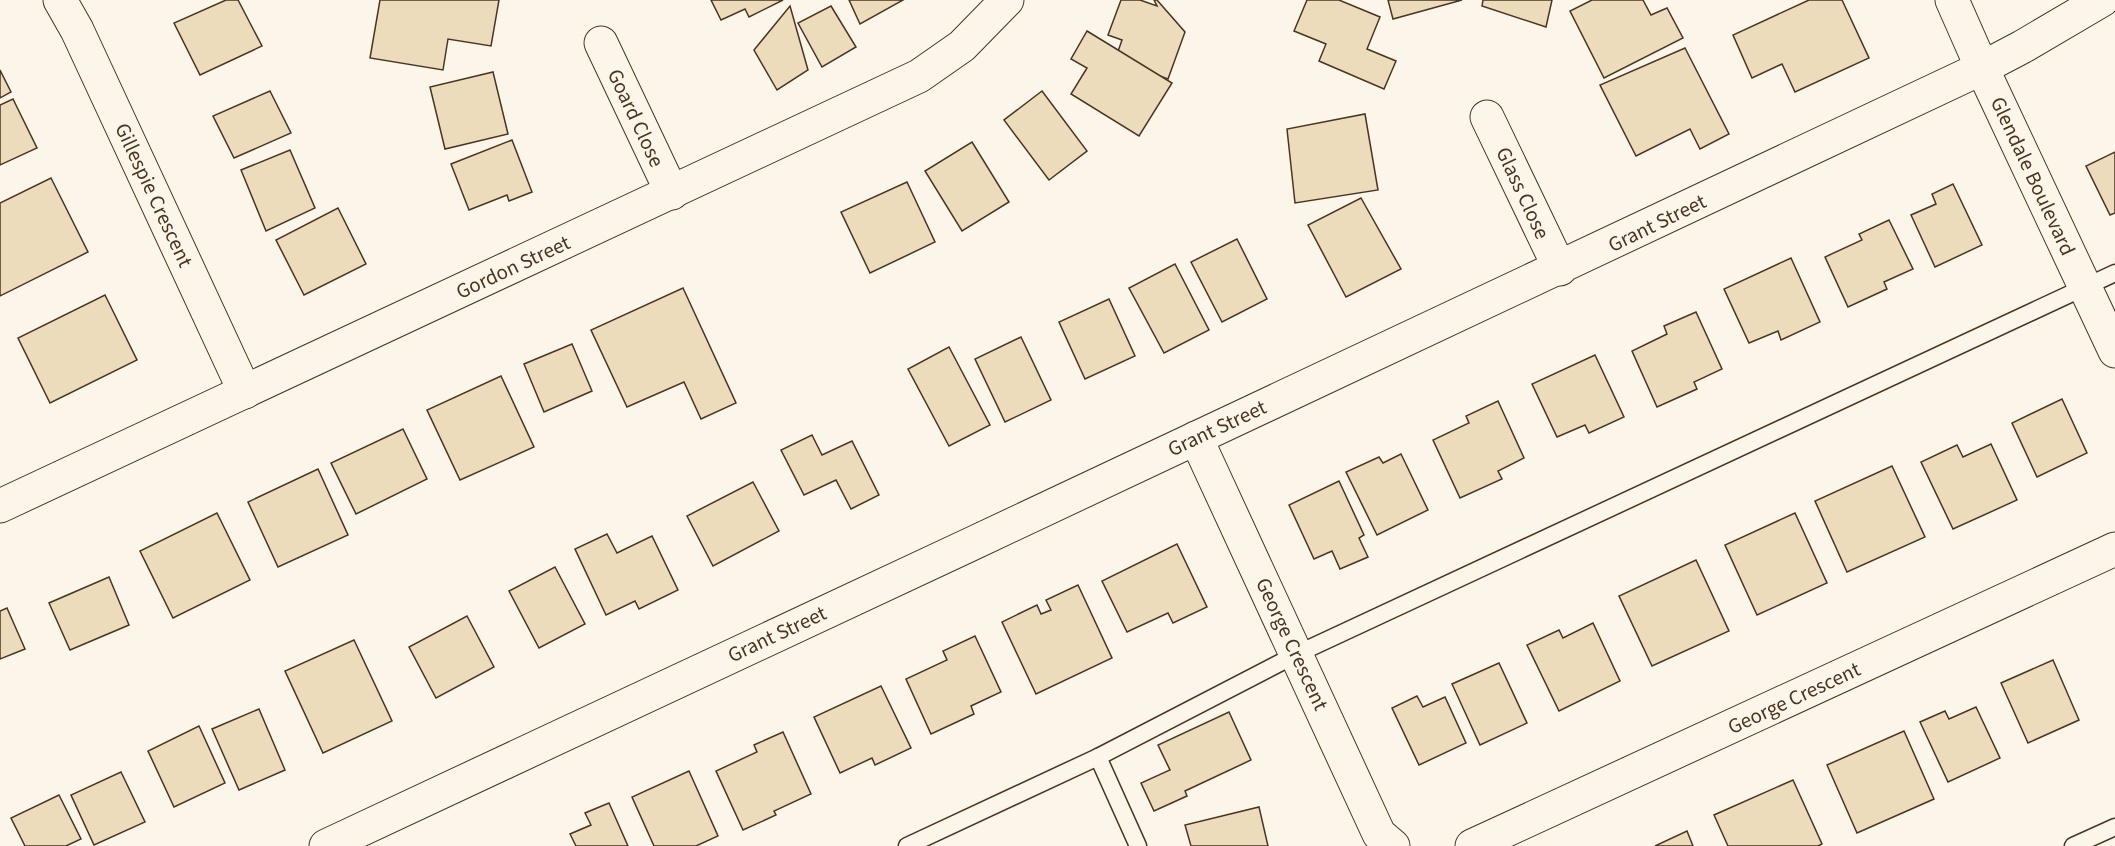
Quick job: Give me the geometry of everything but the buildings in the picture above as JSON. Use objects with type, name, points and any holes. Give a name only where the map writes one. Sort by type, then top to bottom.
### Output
[{"type":"street","name":"Gillespie Crescent","points":[[60,0],[82,41],[245,392]]},
{"type":"street","name":"Gordon Street","points":[[0,506],[919,76],[962,46],[1006,0]]},
{"type":"street","name":"Glendale Boulevard","points":[[1952,0],[2115,351]]},
{"type":"street","name":"Grant Street","points":[[326,846],[1560,269],[1982,68],[2102,0]]},
{"type":"street","name":"Goard Close","points":[[601,43],[672,193]]},
{"type":"street","name":"Glass Close","points":[[1487,117],[1560,269]]},
{"type":"street","name":"George Crescent","points":[[1196,438],[1379,834],[1393,846]]},
{"type":"street","name":"George Crescent","points":[[1473,846],[2115,549]]},
{"type":"lane","points":[[907,846],[1098,757],[1297,654],[2115,273]]},
{"type":"lane","points":[[1098,757],[1138,846]]},
{"type":"lane","points":[[2073,846],[2115,827]]}]
